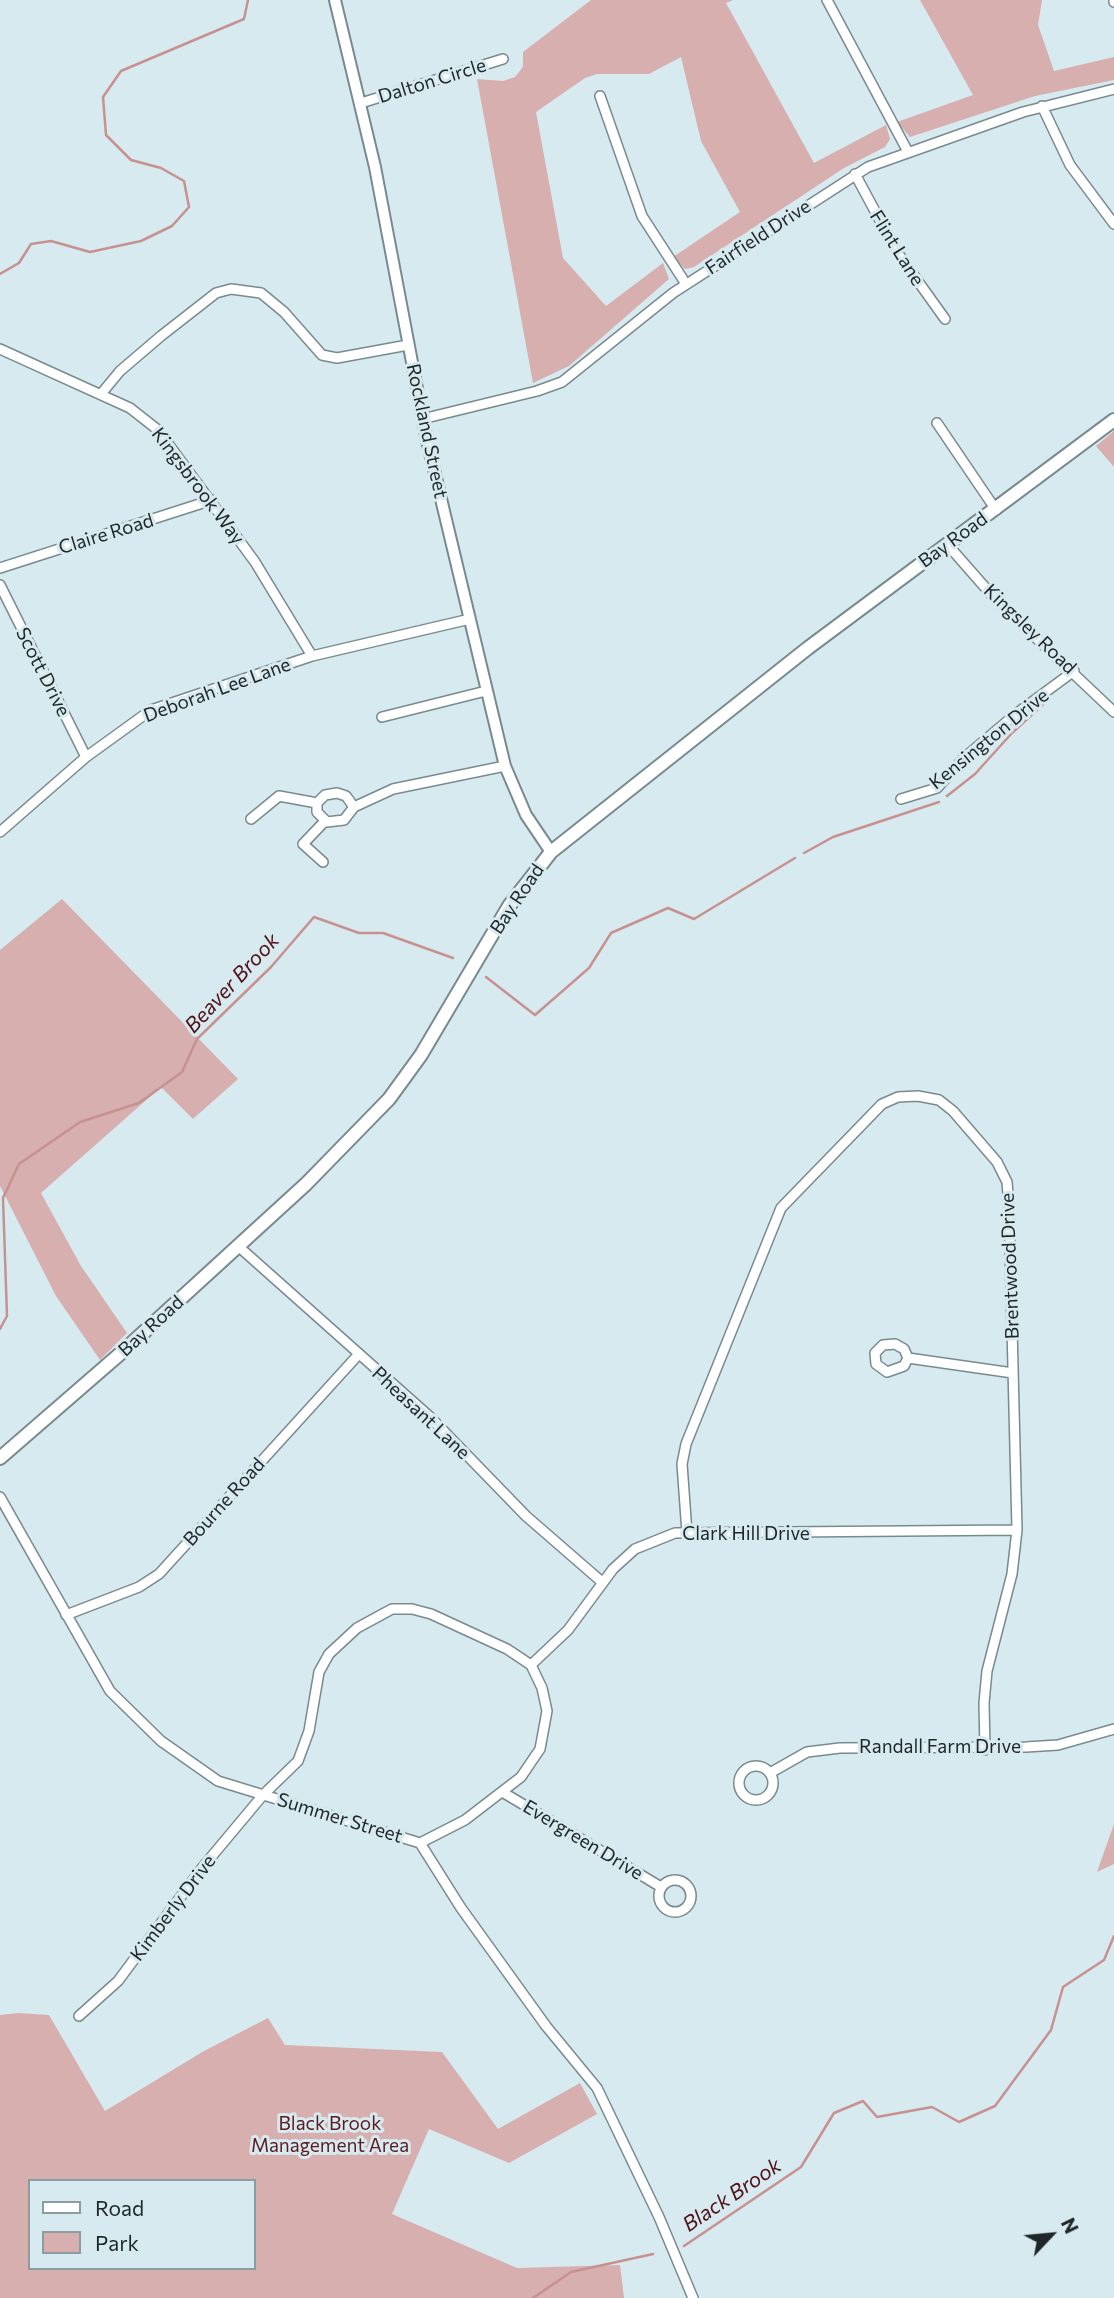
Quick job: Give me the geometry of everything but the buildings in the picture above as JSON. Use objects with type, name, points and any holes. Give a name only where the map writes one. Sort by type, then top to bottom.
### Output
[{"type":"main road","name":"Bay Road","points":[[0,1458],[112,1361],[306,1184],[389,1099],[421,1055],[509,906],[551,852],[808,648],[1114,421]]},
{"type":"street","name":"Rockland Street","points":[[335,0],[361,103],[422,419],[505,766],[526,815],[551,852]]},
{"type":"street","points":[[827,0],[908,150]]},
{"type":"street","name":"Dalton Circle","points":[[361,103],[503,59]]},
{"type":"street","name":"Fairfield Drive","points":[[422,419],[537,391],[562,382],[686,284],[855,174],[908,150],[1042,106],[1114,89]]},
{"type":"street","points":[[600,96],[642,216],[686,284]]},
{"type":"street","points":[[1042,106],[1070,165],[1114,224]]},
{"type":"street","name":"Flint Lane","points":[[855,174],[897,252],[946,319]]},
{"type":"street","points":[[101,394],[120,371],[160,336],[216,293],[231,289],[261,293],[284,312],[322,355],[337,358],[408,345]]},
{"type":"street","name":"Kingsbrook Way","points":[[0,349],[130,408],[152,424],[212,500],[312,656]]},
{"type":"street","points":[[937,423],[996,510]]},
{"type":"street","name":"Claire Road","points":[[0,568],[212,500]]},
{"type":"street","name":"Kingsley Road","points":[[947,544],[997,601],[1074,671],[1114,712]]},
{"type":"street","name":"Scott Drive","points":[[0,585],[86,757]]},
{"type":"street","name":"Deborah Lee Lane","points":[[0,832],[86,757],[152,710],[312,656],[470,619]]},
{"type":"street","name":"Kensington Drive","points":[[901,799],[937,788],[964,758],[1006,722],[1074,671]]},
{"type":"street","points":[[382,717],[486,691]]},
{"type":"street","points":[[323,862],[303,844],[325,821],[344,820],[354,807],[393,789],[505,766]]},
{"type":"street","points":[[325,821],[317,811],[317,803],[325,795],[337,793],[346,796],[354,807]]},
{"type":"street","points":[[251,819],[279,796],[317,803]]},
{"type":"street","name":"Brentwood Drive","points":[[687,1533],[682,1464],[686,1444],[781,1208],[882,1104],[898,1097],[918,1096],[939,1100],[953,1111],[998,1161],[1007,1182],[1017,1530],[1012,1574],[987,1671],[984,1703],[985,1750]]},
{"type":"street","name":"Pheasant Lane","points":[[238,1246],[429,1416],[526,1516],[602,1582]]},
{"type":"street","name":"Bourne Road","points":[[66,1615],[139,1587],[159,1574],[358,1355]]},
{"type":"street","points":[[908,1358],[1013,1373]]},
{"type":"street","name":"Summer Street","points":[[0,1497],[110,1691],[161,1741],[218,1781],[420,1843],[461,1908],[546,2026],[597,2088],[659,2217],[693,2298]]},
{"type":"street","name":"Clark Hill Drive","points":[[531,1665],[568,1630],[602,1582],[635,1549],[652,1540],[687,1533],[1017,1530]]},
{"type":"street","name":"Kimberly Drive","points":[[79,2016],[118,1981],[202,1868],[263,1795],[293,1767],[303,1752],[323,1661],[341,1640],[383,1612],[402,1608],[432,1614],[495,1642],[531,1665]]},
{"type":"street","points":[[420,1843],[465,1820],[504,1793],[521,1777],[540,1749],[545,1729],[544,1699],[531,1665]]},
{"type":"street","name":"Randall Farm Drive","points":[[770,1773],[807,1752],[840,1748],[985,1750],[1058,1745],[1114,1729]]},
{"type":"street","name":"Evergreen Drive","points":[[504,1793],[662,1887]]},
{"type":"green space","points":[[591,0],[733,0],[726,3],[814,163],[886,125],[890,139],[885,147],[844,168],[694,267],[685,269],[673,257],[740,212],[701,141],[681,57],[649,74],[597,74],[585,78],[536,112],[563,258],[606,306],[663,263],[669,279],[569,366],[533,383],[477,79],[503,81],[515,77],[523,67],[523,52]]},
{"type":"green space","points":[[920,0],[1042,0],[1038,25],[1054,71],[1114,57],[1114,80],[1035,96],[910,137],[897,122],[973,95]]},
{"type":"green space","points":[[1114,431],[1114,467],[1096,446]]},
{"type":"green space","points":[[62,899],[238,1079],[193,1119],[161,1087],[41,1193],[81,1266],[127,1333],[100,1360],[56,1296],[0,1186],[0,950]]},
{"type":"green space","points":[[1114,1824],[1114,1864],[1097,1872]]},
{"type":"green space","name":"Black Brook Management Area","points":[[0,2015],[49,2015],[105,2111],[204,2051],[268,2018],[285,2045],[442,2052],[498,2129],[580,2083],[597,2114],[509,2163],[429,2129],[392,2214],[517,2268],[620,2265],[624,2298],[0,2298]]},
{"type":"waterway","points":[[0,274],[19,263],[31,244],[51,241],[90,252],[141,241],[172,226],[189,207],[184,181],[161,168],[131,160],[106,135],[103,97],[121,71],[244,19],[248,0]]},
{"type":"waterway","name":"Beaver Brook","points":[[947,796],[975,774],[1012,733],[1049,699]]},
{"type":"waterway","name":"Beaver Brook","points":[[804,853],[833,837],[939,802]]},
{"type":"waterway","name":"Beaver Brook","points":[[486,977],[535,1015],[589,968],[611,933],[668,908],[694,919],[795,858]]},
{"type":"waterway","name":"Beaver Brook","points":[[0,1329],[7,1316],[3,1198],[19,1164],[80,1122],[139,1103],[182,1072],[197,1039],[271,967],[314,917],[359,933],[383,933],[453,958]]},
{"type":"waterway","name":"Black Brook","points":[[684,2246],[801,2167],[834,2113],[863,2101],[877,2117],[932,2107],[959,2122],[995,2106],[1051,2030],[1063,1987],[1104,1960],[1114,1936]]},
{"type":"waterway","name":"Black Brook","points":[[533,2298],[571,2272],[653,2254]]}]
